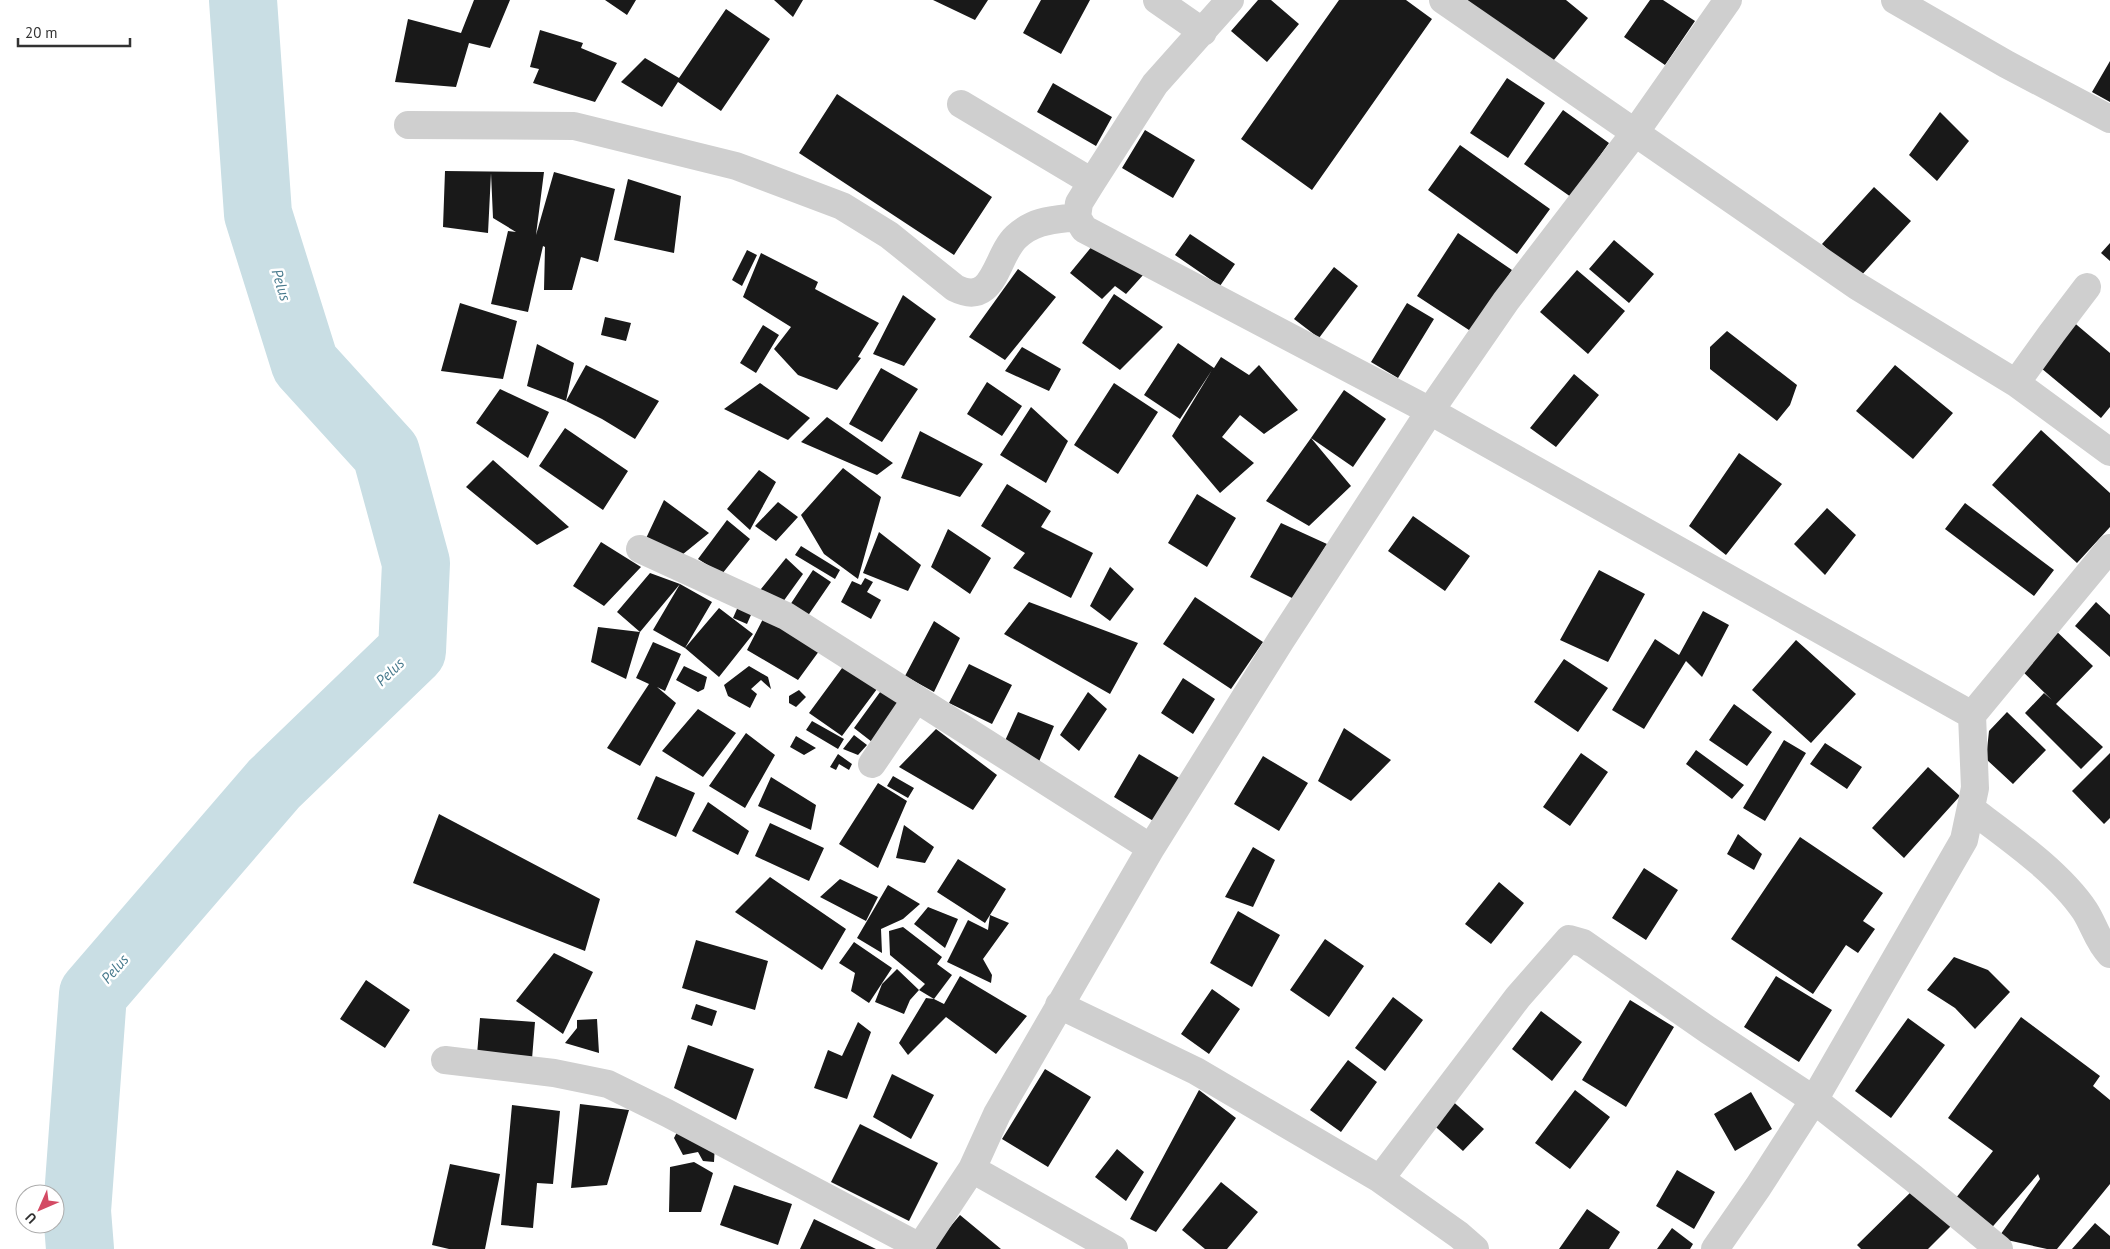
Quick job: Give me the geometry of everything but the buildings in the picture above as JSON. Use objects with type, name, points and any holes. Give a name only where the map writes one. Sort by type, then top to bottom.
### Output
[{"type":"street","points":[[1157,0],[1203,32]]},
{"type":"street","points":[[1230,0],[1155,84],[1092,182],[1079,203],[1077,217],[1084,229],[1430,411],[1972,715]]},
{"type":"street","points":[[1443,0],[1634,134],[1857,286],[2016,383],[2110,452]]},
{"type":"street","points":[[445,1060],[554,1074],[608,1084],[667,1113],[920,1248],[972,1169],[997,1114],[1151,848],[1281,640],[1430,411],[1506,302],[1634,134],[1728,0]]},
{"type":"street","points":[[1895,0],[2006,64],[2110,119]]},
{"type":"street","points":[[961,104],[1092,182]]},
{"type":"street","points":[[408,125],[574,126],[736,166],[842,206],[889,235],[955,288],[972,294],[988,286],[1002,256],[1022,233],[1036,223],[1077,217]]},
{"type":"street","points":[[2016,383],[2052,332],[2088,287]]},
{"type":"street","points":[[1715,1249],[1758,1187],[1814,1100],[1964,840],[1975,788],[1972,715],[2110,548]]},
{"type":"street","points":[[640,549],[786,616],[1151,848]]},
{"type":"street","points":[[872,764],[916,699]]},
{"type":"street","points":[[1971,809],[2020,846],[2061,884],[2085,911],[2103,947],[2110,954]]},
{"type":"street","points":[[1380,1180],[1518,997],[1569,939],[1583,943],[1708,1030],[1814,1100],[1914,1178],[1999,1249]]},
{"type":"street","points":[[1059,1005],[1196,1071],[1403,1194],[1475,1249]]},
{"type":"street","points":[[972,1169],[1114,1249]]},
{"type":"waterway","name":"Pelus","points":[[80,1249],[77,1211],[93,994],[274,784],[412,651],[416,563],[386,453],[305,364],[258,214],[243,0]]}]
